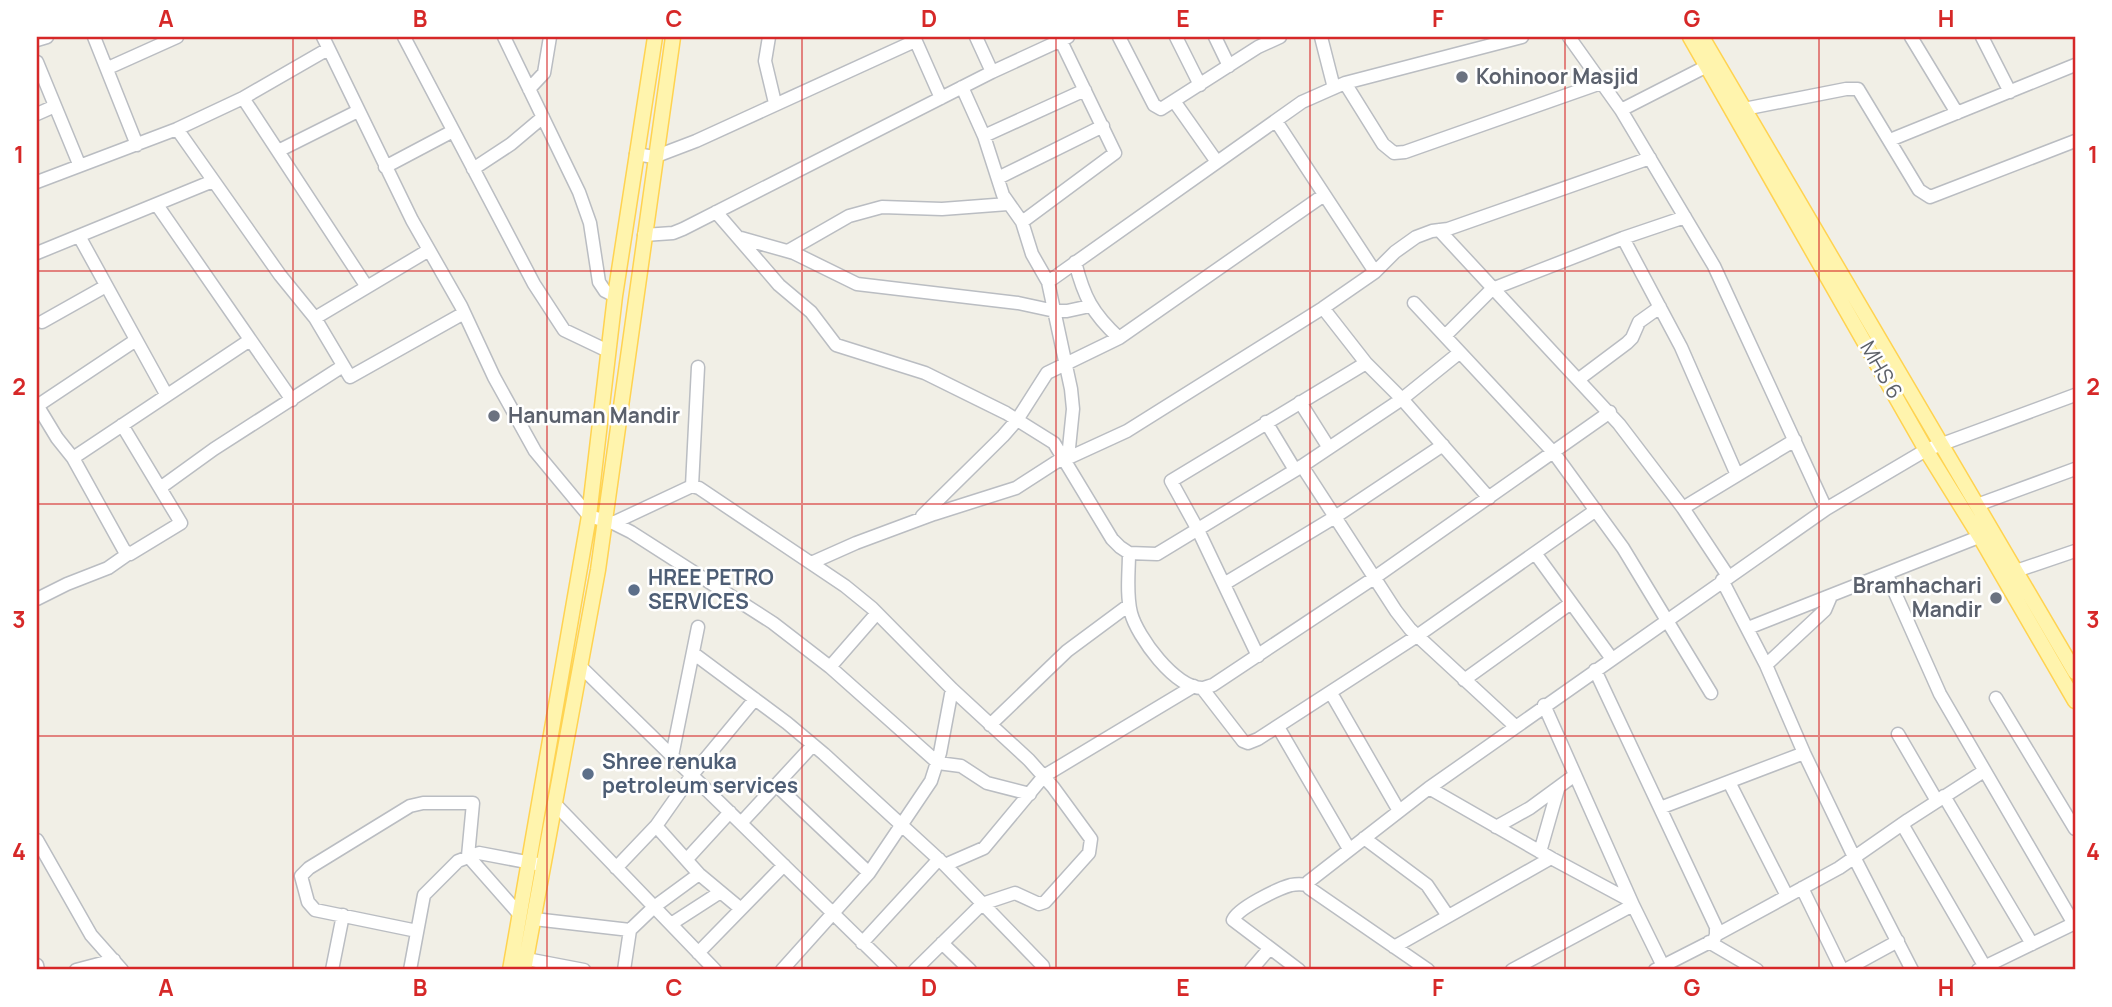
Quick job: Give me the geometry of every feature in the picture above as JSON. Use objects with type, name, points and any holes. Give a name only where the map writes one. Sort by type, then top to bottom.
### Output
[{"type":"main road","points":[[518,964],[537,864],[589,516],[615,296],[655,37]]},
{"type":"main road","points":[[537,864],[555,804],[609,522],[654,157],[673,37]]},
{"type":"main road","name":"MHS 6","points":[[1690,37],[1712,63],[1926,450],[1986,534],[2075,701]]},
{"type":"main road","points":[[1702,37],[1712,63],[1744,109],[1977,505],[1986,534],[2016,571],[2075,672]]},
{"type":"street","points":[[37,40],[47,37]]},
{"type":"street","points":[[94,37],[137,145]]},
{"type":"street","points":[[108,68],[177,37]]},
{"type":"street","points":[[404,37],[555,319],[564,330],[608,351]]},
{"type":"street","points":[[503,37],[586,210],[599,282],[605,291],[615,296]]},
{"type":"street","points":[[529,89],[544,73],[551,37]]},
{"type":"street","points":[[769,37],[765,61],[775,103]]},
{"type":"street","points":[[976,37],[992,72]]},
{"type":"street","points":[[1119,37],[1154,105],[1161,109],[1229,66],[1256,42],[1280,37]]},
{"type":"street","points":[[1176,37],[1200,85]]},
{"type":"street","points":[[1215,37],[1229,66]]},
{"type":"street","points":[[1321,37],[1339,85],[1383,144],[1394,153],[1405,152],[1601,82]]},
{"type":"street","points":[[1048,282],[1303,102],[1339,85],[1522,37]]},
{"type":"street","points":[[1569,37],[1621,110],[1714,266],[1826,509]]},
{"type":"street","points":[[1911,37],[1957,113]]},
{"type":"street","points":[[1982,37],[2010,92]]},
{"type":"street","points":[[644,235],[673,233],[1062,38],[1115,150],[1113,156],[1022,222]]},
{"type":"street","points":[[636,154],[654,157],[696,141],[915,39],[941,97]]},
{"type":"street","points":[[37,182],[177,129],[243,98],[325,43],[385,167],[535,451],[589,516],[631,532],[773,623],[830,667],[937,763],[961,766],[987,783],[1030,794]]},
{"type":"street","points":[[37,62],[79,164]]},
{"type":"street","points":[[1621,110],[1712,63]]},
{"type":"street","points":[[1890,141],[2010,92],[2074,70]]},
{"type":"street","points":[[962,87],[984,136],[1008,204],[1022,222],[1032,254],[1048,282],[1066,363],[1073,410],[1069,448],[1065,458]]},
{"type":"street","points":[[1744,109],[1858,89],[1919,190],[1930,197],[2075,141]]},
{"type":"street","points":[[984,136],[1085,90]]},
{"type":"street","points":[[243,98],[368,287]]},
{"type":"street","points":[[1174,101],[1217,162]]},
{"type":"street","points":[[37,114],[55,106]]},
{"type":"street","points":[[278,151],[358,111]]},
{"type":"street","points":[[473,169],[511,144],[543,117]]},
{"type":"street","points":[[1276,121],[1375,272]]},
{"type":"street","points":[[998,178],[1103,126]]},
{"type":"street","points":[[177,129],[280,275],[315,318],[350,377],[464,313]]},
{"type":"street","points":[[385,167],[453,131]]},
{"type":"street","points":[[811,563],[856,543],[1016,488],[1065,458],[1127,431],[1323,308],[1375,272],[1395,252],[1416,237],[1448,229],[1650,158]]},
{"type":"street","points":[[37,253],[213,181]]},
{"type":"street","points":[[917,521],[987,454],[1017,420],[1043,378],[1066,363],[1119,338],[1324,195]]},
{"type":"street","points":[[788,251],[849,216],[882,206],[942,209],[1008,204]]},
{"type":"street","points":[[157,205],[292,400]]},
{"type":"street","points":[[716,212],[779,285],[811,312],[836,345],[925,373],[1017,420],[1054,443],[1112,539],[1129,553],[1157,554],[1198,530],[1299,468],[1402,399],[1459,353]]},
{"type":"street","points":[[1445,336],[1492,289],[1623,237],[1685,217]]},
{"type":"street","points":[[1439,230],[1610,412],[1683,508],[1725,578],[1804,753],[1912,970]]},
{"type":"street","points":[[79,236],[166,394]]},
{"type":"street","points":[[1623,237],[1681,347],[1737,475]]},
{"type":"street","points":[[740,238],[819,263],[857,284],[1018,303],[1055,312],[1090,306]]},
{"type":"street","points":[[315,318],[429,250]]},
{"type":"street","points":[[1075,262],[1090,306],[1119,338]]},
{"type":"street","points":[[42,322],[106,286]]},
{"type":"street","points":[[1414,303],[1554,453],[1623,548],[1711,693]]},
{"type":"street","points":[[1578,379],[1627,343],[1639,322],[1660,307]]},
{"type":"street","points":[[1323,308],[1366,363],[1402,399],[1489,498]]},
{"type":"street","points":[[128,554],[73,458],[37,405],[136,340]]},
{"type":"street","points":[[73,458],[250,340]]},
{"type":"street","points":[[1258,656],[1198,530],[1171,484],[1173,478],[1366,363]]},
{"type":"street","points":[[160,488],[214,449],[343,366]]},
{"type":"street","points":[[692,486],[698,367]]},
{"type":"street","points":[[1308,885],[1312,878],[1349,849],[1514,726],[1826,509],[1941,443],[2075,396]]},
{"type":"street","points":[[1300,402],[1329,448]]},
{"type":"street","points":[[862,943],[942,862],[984,848],[1044,776],[1198,687],[1223,680],[1374,578],[1610,412]]},
{"type":"street","points":[[1266,422],[1416,636],[1514,726]]},
{"type":"street","points":[[37,599],[108,568],[181,523],[122,425]]},
{"type":"street","points":[[1683,508],[1795,440]]},
{"type":"street","points":[[1224,584],[1335,517],[1443,445]]},
{"type":"street","points":[[1977,505],[2075,469]]},
{"type":"street","points":[[609,522],[692,486],[699,488],[859,596],[952,690],[1044,776],[1090,839],[1090,853],[1042,904],[1015,893],[982,904],[915,970]]},
{"type":"street","points":[[1129,553],[1129,605],[1136,628],[1147,645],[1172,673],[1198,687],[1243,741],[1253,742],[1416,636],[1596,510]]},
{"type":"street","points":[[1748,628],[1986,534]]},
{"type":"street","points":[[2016,571],[2075,551]]},
{"type":"street","points":[[1535,553],[1612,659]]},
{"type":"street","points":[[1887,575],[1936,684],[2075,924],[1981,968],[1902,824]]},
{"type":"street","points":[[1766,665],[1825,610],[1832,596]]},
{"type":"street","points":[[1464,680],[1571,603]]},
{"type":"street","points":[[990,725],[1067,651],[1129,605]]},
{"type":"street","points":[[830,667],[877,613]]},
{"type":"street","points":[[672,756],[698,627]]},
{"type":"street","points":[[693,653],[813,745],[903,826],[942,862],[1043,966],[1043,970]]},
{"type":"street","points":[[580,666],[891,970]]},
{"type":"street","points":[[1595,670],[1716,927],[1713,938]]},
{"type":"street","points":[[782,970],[870,873],[932,781],[952,690]]},
{"type":"street","points":[[1331,693],[1399,811]]},
{"type":"street","points":[[1996,698],[2075,829]]},
{"type":"street","points":[[617,868],[656,826],[692,775],[755,699]]},
{"type":"street","points":[[1544,705],[1659,968],[1839,868],[1984,771]]},
{"type":"street","points":[[1278,727],[1349,849]]},
{"type":"street","points":[[1898,734],[2032,944]]},
{"type":"street","points":[[741,823],[813,745]]},
{"type":"street","points":[[1660,808],[1804,753]]},
{"type":"street","points":[[1496,827],[1558,789],[1575,775]]},
{"type":"street","points":[[1729,782],[1787,896]]},
{"type":"street","points":[[776,785],[870,873]]},
{"type":"street","points":[[1429,788],[1632,903]]},
{"type":"street","points":[[1394,947],[1545,855],[1558,789]]},
{"type":"street","points":[[417,931],[315,910],[308,902],[301,876],[309,868],[410,806],[423,803],[473,803],[468,856],[527,917],[630,930]]},
{"type":"street","points":[[555,804],[715,970]]},
{"type":"street","points":[[687,859],[730,812]]},
{"type":"street","points":[[656,826],[699,874],[741,909]]},
{"type":"street","points":[[1364,838],[1427,884],[1448,916]]},
{"type":"street","points":[[37,840],[91,935],[118,965]]},
{"type":"street","points":[[410,970],[424,895],[458,861],[479,853],[537,864]]},
{"type":"street","points":[[1600,884],[1612,857]]},
{"type":"street","points":[[698,953],[784,865]]},
{"type":"street","points":[[624,970],[630,930],[654,907],[699,874]]},
{"type":"street","points":[[1308,885],[1428,970]]},
{"type":"street","points":[[1299,970],[1237,925],[1233,917],[1245,907],[1289,886],[1308,885]]},
{"type":"street","points":[[1801,888],[1844,970],[1898,941]]},
{"type":"street","points":[[671,924],[719,893]]},
{"type":"street","points":[[1513,970],[1632,903]]},
{"type":"street","points":[[332,970],[343,915]]},
{"type":"street","points":[[1713,938],[1757,970]]},
{"type":"street","points":[[942,943],[970,970]]},
{"type":"street","points":[[1251,970],[1269,948]]},
{"type":"street","points":[[518,964],[584,970]]},
{"type":"street","points":[[37,965],[38,970]]},
{"type":"street","points":[[76,970],[118,965]]},
{"type":"place","name":"Kohinoor Masjid","points":[[1462,77]]},
{"type":"place","name":"Hanuman Mandir","points":[[494,416]]},
{"type":"place","name":"HREE PETRO SERVICES","points":[[634,590]]},
{"type":"place","name":"Bramhachari Mandir","points":[[1996,598]]},
{"type":"place","name":"Shree renuka petroleum services","points":[[588,774]]}]
